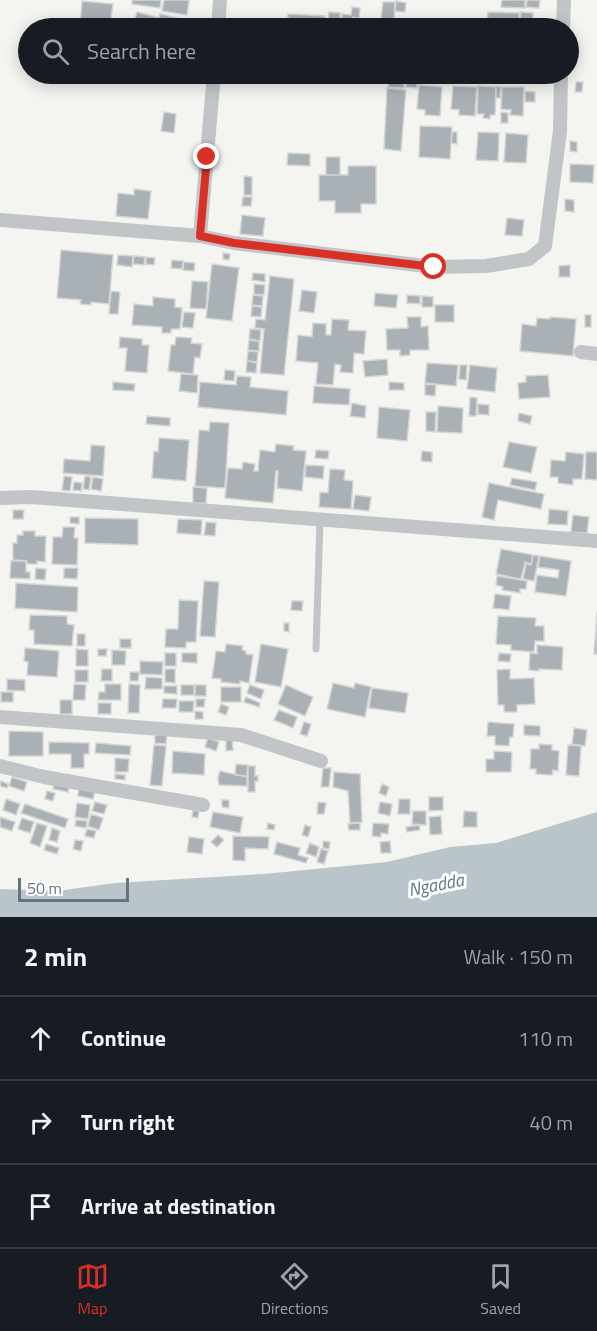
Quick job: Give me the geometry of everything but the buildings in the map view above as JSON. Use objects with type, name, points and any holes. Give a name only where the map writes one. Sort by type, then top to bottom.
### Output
[{"type":"street","points":[[219,18],[220,0]]},
{"type":"street","points":[[563,18],[564,0]]},
{"type":"street","points":[[200,236],[213,84]]},
{"type":"street","points":[[0,220],[200,236],[234,243],[434,267],[486,266],[529,259],[545,246],[560,131],[561,84]]},
{"type":"street","points":[[581,352],[597,354]]},
{"type":"street","points":[[0,498],[31,497],[597,541]]},
{"type":"street","points":[[0,717],[241,735],[321,761]]},
{"type":"street","points":[[0,766],[44,777],[202,805]]},
{"type":"lane","points":[[316,649],[320,520]]},
{"type":"water","name":"Ngadda","points":[[597,812],[597,917],[0,917],[0,889],[57,891],[115,883],[264,874],[387,862],[450,847],[496,843]]},
{"type":"route","points":[[207,157],[200,236],[234,243],[434,267]]}]
